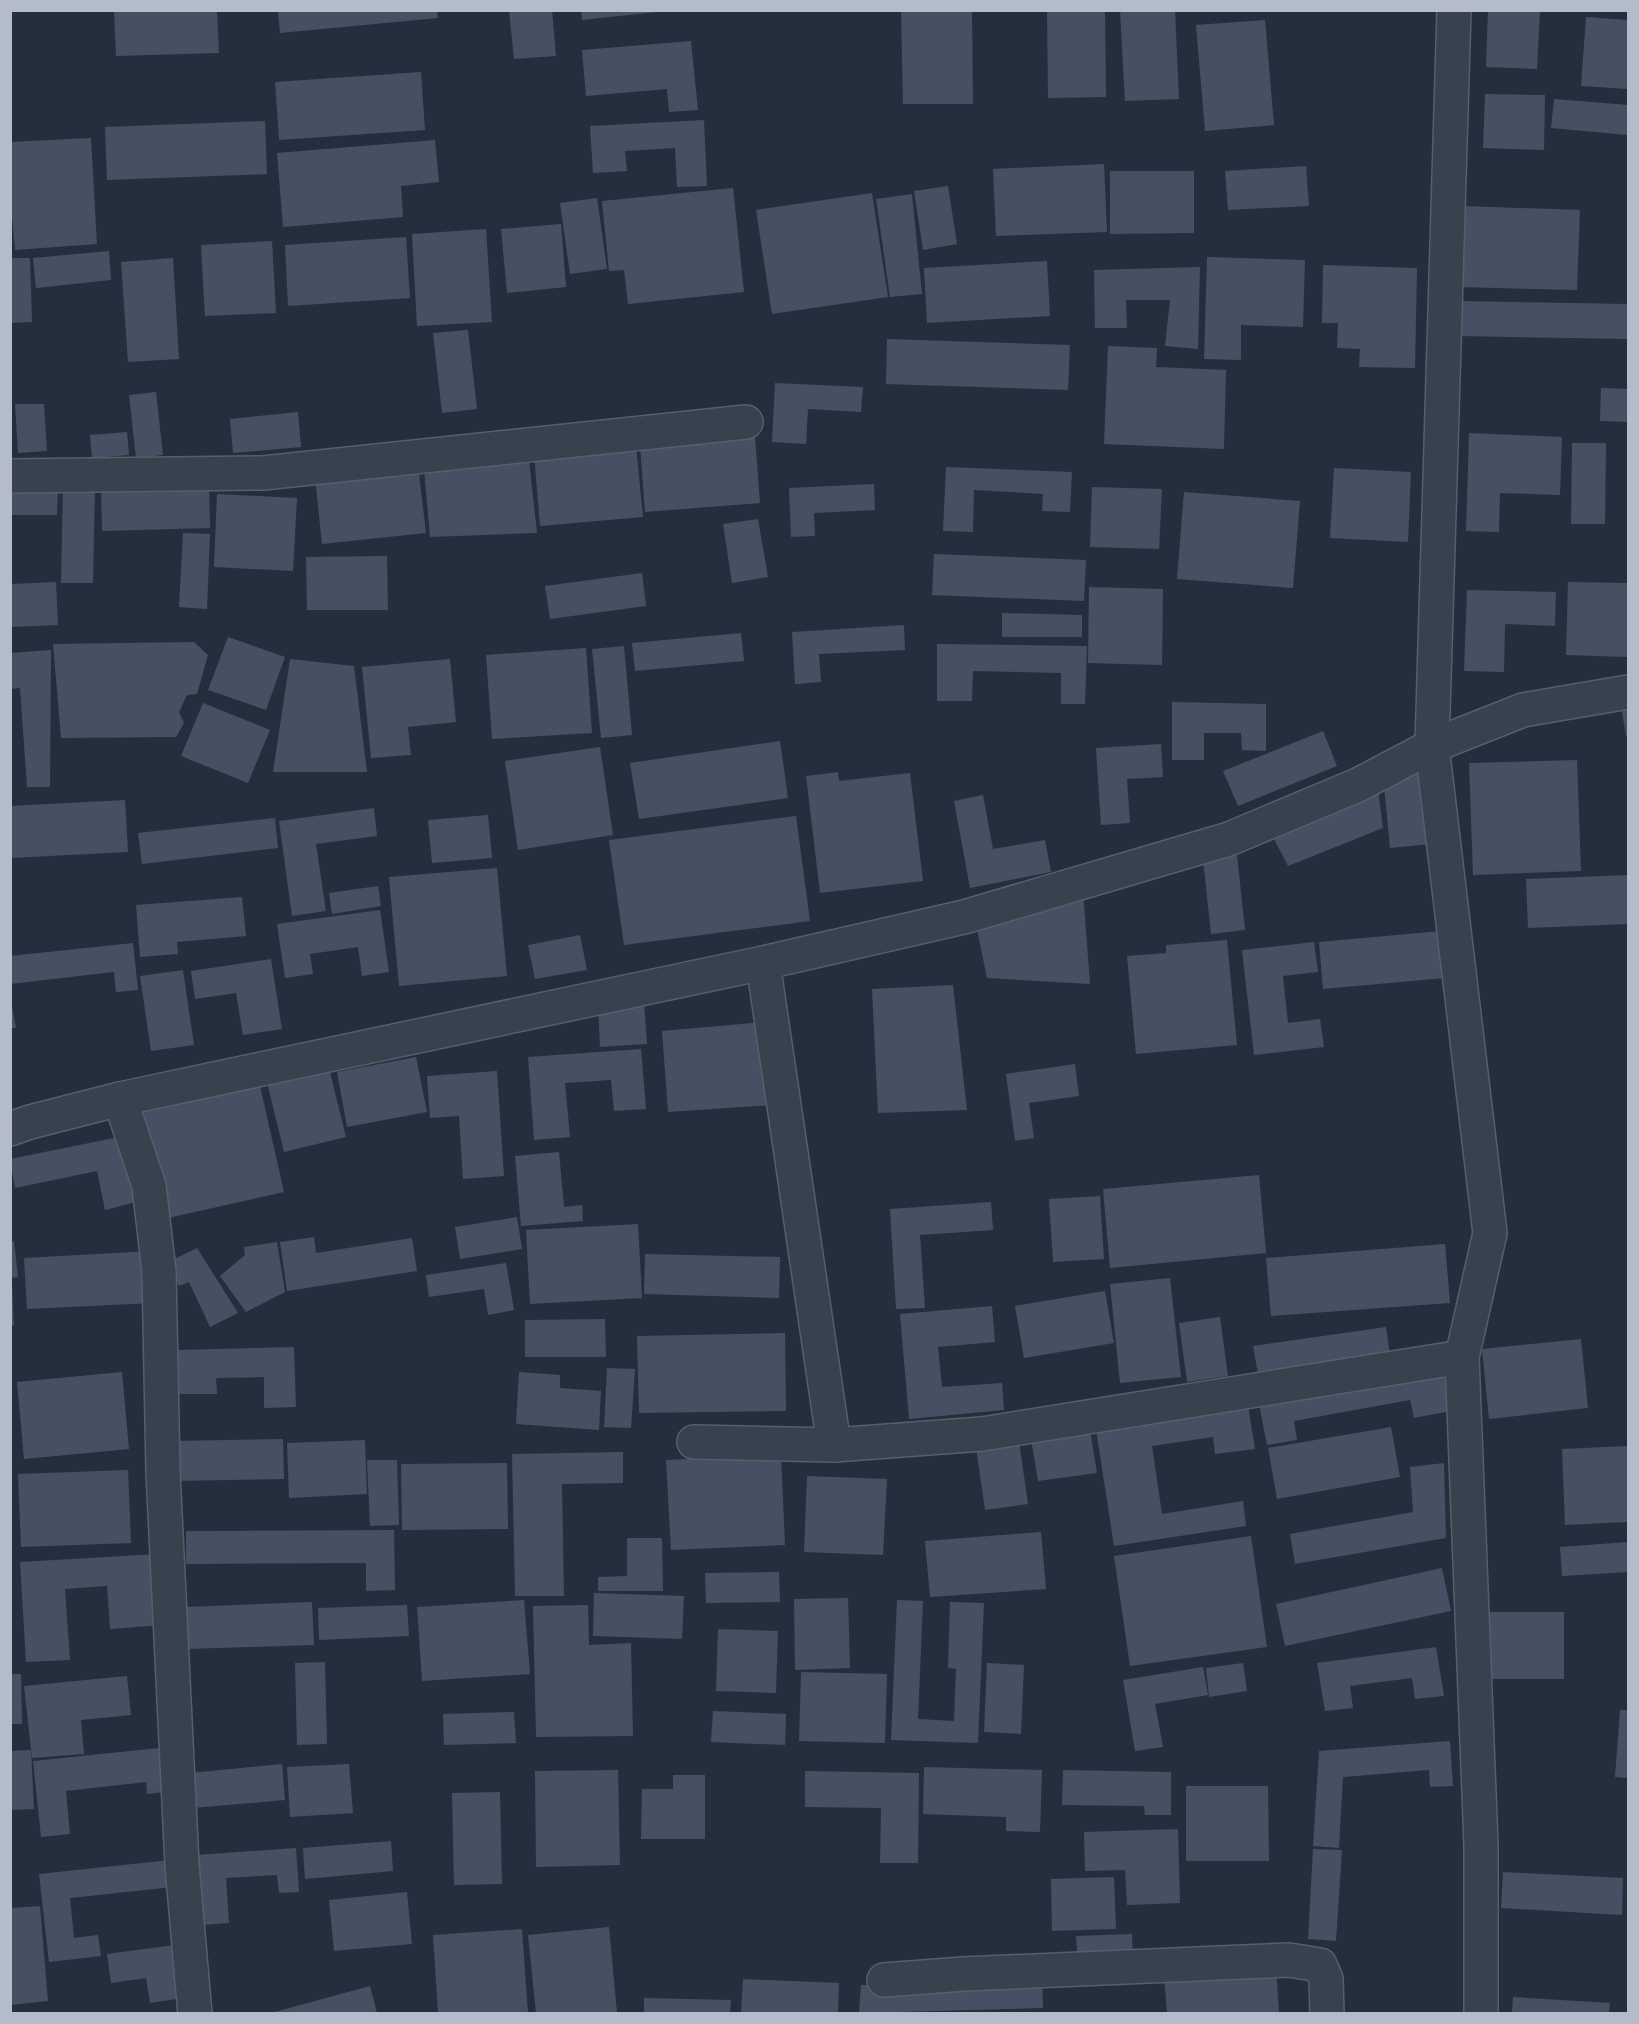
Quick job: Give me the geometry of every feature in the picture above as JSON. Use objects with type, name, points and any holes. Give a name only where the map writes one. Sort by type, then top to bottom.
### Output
[{"type":"street","points":[[1455,10],[1432,746],[1490,1233],[1461,1357],[1480,1845],[1481,2013]]},
{"type":"street","points":[[10,476],[263,474],[746,422]]},
{"type":"street","points":[[10,1129],[120,1100],[763,963],[964,917],[1229,840],[1360,784],[1432,746],[1524,710],[1629,692]]},
{"type":"street","points":[[763,963],[834,1445]]},
{"type":"street","points":[[120,1100],[149,1186],[159,1271],[168,1591],[182,1865],[195,2013]]},
{"type":"street","points":[[694,1442],[834,1445],[982,1434],[1461,1357]]},
{"type":"street","points":[[884,1980],[974,1973],[1288,1960],[1320,1965],[1326,1978],[1327,2013]]},
{"type":"building","points":[[114,10],[217,10],[219,53],[116,56]]},
{"type":"building","points":[[278,10],[437,10],[438,18],[280,33]]},
{"type":"building","points":[[509,10],[552,10],[556,56],[514,59]]},
{"type":"building","points":[[581,10],[657,10],[657,12],[582,20]]},
{"type":"building","points":[[901,10],[972,10],[973,104],[903,104]]},
{"type":"building","points":[[1047,10],[1105,10],[1106,97],[1048,98]]},
{"type":"building","points":[[1120,10],[1175,10],[1179,99],[1125,101]]},
{"type":"building","points":[[1488,10],[1540,10],[1537,69],[1486,67]]},
{"type":"building","points":[[1586,17],[1628,20],[1628,89],[1581,86]]},
{"type":"building","points":[[1265,20],[1274,125],[1205,131],[1196,25]]},
{"type":"building","points":[[691,41],[698,110],[669,112],[667,89],[586,96],[582,50]]},
{"type":"building","points":[[421,72],[425,130],[279,140],[275,82]]},
{"type":"building","points":[[1485,94],[1545,95],[1544,150],[1483,148]]},
{"type":"building","points":[[1554,99],[1628,105],[1628,135],[1551,128]]},
{"type":"building","points":[[704,120],[707,186],[677,187],[675,148],[625,151],[627,171],[593,173],[590,126]]},
{"type":"building","points":[[265,121],[267,174],[107,180],[105,127]]},
{"type":"building","points":[[91,138],[97,244],[15,250],[10,194],[10,142]]},
{"type":"building","points":[[435,140],[439,182],[401,186],[403,217],[283,227],[277,153]]},
{"type":"building","points":[[1104,164],[1107,232],[996,236],[993,169]]},
{"type":"building","points":[[1306,166],[1309,206],[1228,210],[1225,171]]},
{"type":"building","points":[[1110,171],[1194,171],[1194,233],[1110,234]]},
{"type":"building","points":[[948,186],[957,244],[923,250],[914,191]]},
{"type":"building","points":[[733,188],[744,292],[628,304],[624,270],[609,271],[602,201]]},
{"type":"building","points":[[872,193],[888,297],[772,314],[756,210]]},
{"type":"building","points":[[912,194],[922,294],[890,297],[876,199]]},
{"type":"building","points":[[597,198],[607,269],[570,274],[560,203]]},
{"type":"building","points":[[1461,206],[1580,210],[1577,290],[1458,287]]},
{"type":"building","points":[[561,224],[566,287],[507,293],[501,229]]},
{"type":"building","points":[[486,229],[492,322],[417,326],[412,234]]},
{"type":"building","points":[[406,237],[410,298],[288,306],[285,245]]},
{"type":"building","points":[[272,241],[276,313],[205,316],[201,245]]},
{"type":"building","points":[[109,251],[111,280],[36,288],[33,258]]},
{"type":"building","points":[[1207,257],[1305,260],[1303,327],[1241,325],[1241,360],[1204,359]]},
{"type":"building","points":[[10,258],[30,258],[32,322],[10,323]]},
{"type":"building","points":[[173,258],[179,359],[128,362],[121,262]]},
{"type":"building","points":[[1047,261],[1050,316],[927,323],[924,268]]},
{"type":"building","points":[[1323,265],[1417,268],[1415,368],[1359,367],[1360,349],[1337,348],[1338,323],[1322,323]]},
{"type":"building","points":[[1200,267],[1198,349],[1165,346],[1170,300],[1126,300],[1127,328],[1095,328],[1094,270]]},
{"type":"building","points":[[1459,301],[1628,304],[1628,339],[1458,336]]},
{"type":"building","points":[[468,330],[477,409],[442,413],[433,333]]},
{"type":"building","points":[[887,339],[1070,345],[1068,390],[886,384]]},
{"type":"building","points":[[1108,346],[1157,348],[1156,367],[1226,370],[1224,449],[1104,444]]},
{"type":"building","points":[[775,383],[863,387],[861,412],[808,409],[806,444],[772,442]]},
{"type":"building","points":[[1601,388],[1628,389],[1628,422],[1600,421]]},
{"type":"building","points":[[156,392],[163,455],[136,458],[129,395]]},
{"type":"building","points":[[15,404],[44,404],[47,451],[18,453]]},
{"type":"building","points":[[298,412],[301,447],[233,453],[230,419]]},
{"type":"building","points":[[127,432],[129,455],[92,458],[90,435]]},
{"type":"building","points":[[1469,433],[1562,437],[1560,495],[1500,493],[1499,532],[1466,531]]},
{"type":"building","points":[[755,436],[760,503],[645,512],[640,446]]},
{"type":"building","points":[[1572,443],[1606,443],[1605,524],[1571,524]]},
{"type":"building","points":[[636,446],[643,517],[540,526],[534,454]]},
{"type":"building","points":[[529,460],[537,533],[430,537],[424,469]]},
{"type":"building","points":[[418,465],[426,533],[322,544],[315,477]]},
{"type":"building","points":[[946,467],[1072,472],[1070,512],[1042,511],[1043,494],[974,490],[973,532],[943,531]]},
{"type":"building","points":[[1334,468],[1411,472],[1408,542],[1330,538]]},
{"type":"building","points":[[209,482],[210,528],[102,531],[101,485]]},
{"type":"building","points":[[63,484],[95,485],[93,583],[61,583]]},
{"type":"building","points":[[874,484],[875,510],[814,513],[815,536],[791,537],[789,488]]},
{"type":"building","points":[[58,486],[57,515],[10,515],[10,487]]},
{"type":"building","points":[[1092,487],[1162,489],[1159,549],[1090,547]]},
{"type":"building","points":[[1184,492],[1300,501],[1293,588],[1177,579]]},
{"type":"building","points":[[217,494],[297,498],[293,571],[214,567]]},
{"type":"building","points":[[758,519],[768,577],[732,583],[723,524]]},
{"type":"building","points":[[183,533],[210,534],[207,609],[179,607]]},
{"type":"building","points":[[934,554],[1086,560],[1084,601],[932,595]]},
{"type":"building","points":[[387,556],[388,610],[307,610],[306,557]]},
{"type":"building","points":[[642,573],[646,606],[550,619],[545,586]]},
{"type":"building","points":[[56,582],[58,625],[10,627],[10,584]]},
{"type":"building","points":[[1568,582],[1628,583],[1628,657],[1566,655]]},
{"type":"building","points":[[1089,587],[1163,589],[1162,665],[1088,663]]},
{"type":"building","points":[[1467,590],[1556,592],[1555,626],[1505,624],[1504,672],[1464,671]]},
{"type":"building","points":[[1002,613],[1082,615],[1082,637],[1002,637]]},
{"type":"building","points":[[904,625],[905,650],[819,654],[821,682],[795,684],[792,632]]},
{"type":"building","points":[[741,633],[744,661],[635,671],[632,643]]},
{"type":"building","points":[[228,637],[285,657],[266,710],[208,690]]},
{"type":"building","points":[[194,642],[208,655],[197,694],[187,695],[179,712],[184,723],[176,737],[61,738],[53,644]]},
{"type":"building","points":[[937,644],[1087,646],[1085,704],[1061,704],[1061,673],[973,671],[972,701],[937,701]]},
{"type":"building","points":[[624,646],[632,735],[601,738],[592,649]]},
{"type":"building","points":[[586,648],[592,733],[492,739],[486,655]]},
{"type":"building","points":[[51,650],[50,787],[27,787],[20,688],[10,689],[10,653]]},
{"type":"building","points":[[290,659],[354,666],[367,772],[273,772]]},
{"type":"building","points":[[450,659],[456,722],[408,727],[411,755],[371,758],[362,667]]},
{"type":"building","points":[[1172,702],[1266,704],[1266,751],[1242,750],[1241,733],[1204,733],[1204,760],[1172,760]]},
{"type":"building","points":[[203,703],[270,730],[248,783],[181,756]]},
{"type":"building","points":[[1628,705],[1628,735],[1626,736],[1621,706]]},
{"type":"building","points":[[1323,731],[1337,766],[1238,806],[1223,771]]},
{"type":"building","points":[[780,741],[788,798],[639,819],[630,763]]},
{"type":"building","points":[[1161,744],[1163,777],[1127,779],[1130,823],[1101,825],[1096,748]]},
{"type":"building","points":[[600,747],[613,835],[518,850],[505,761]]},
{"type":"building","points":[[1577,760],[1581,871],[1473,875],[1469,763]]},
{"type":"building","points":[[838,772],[839,781],[910,773],[923,881],[820,893],[806,776]]},
{"type":"building","points":[[1423,772],[1431,844],[1390,848],[1383,776]]},
{"type":"building","points":[[1378,790],[1383,828],[1288,866],[1274,839]]},
{"type":"building","points":[[983,795],[993,849],[1045,840],[1051,872],[970,888],[954,801]]},
{"type":"building","points":[[125,800],[128,852],[10,858],[10,806]]},
{"type":"building","points":[[374,808],[377,836],[316,844],[326,911],[292,916],[279,821]]},
{"type":"building","points":[[488,815],[492,858],[432,863],[428,820]]},
{"type":"building","points":[[796,816],[810,921],[624,945],[609,840]]},
{"type":"building","points":[[275,818],[278,848],[142,864],[138,833]]},
{"type":"building","points":[[1237,855],[1245,930],[1211,934],[1203,859]]},
{"type":"building","points":[[497,868],[507,976],[399,986],[389,877]]},
{"type":"building","points":[[1628,875],[1628,924],[1528,928],[1526,879]]},
{"type":"building","points":[[378,886],[381,906],[332,914],[329,893]]},
{"type":"building","points":[[1083,891],[1090,984],[987,978],[975,920]]},
{"type":"building","points":[[242,897],[246,936],[177,942],[178,954],[140,957],[136,905]]},
{"type":"building","points":[[380,910],[389,972],[362,976],[358,947],[310,954],[313,974],[285,978],[277,924]]},
{"type":"building","points":[[1441,931],[1445,978],[1323,989],[1319,942]]},
{"type":"building","points":[[580,935],[587,970],[535,979],[528,945]]},
{"type":"building","points":[[1227,940],[1237,1045],[1136,1054],[1127,956],[1166,953],[1166,945]]},
{"type":"building","points":[[1314,942],[1318,972],[1283,976],[1288,1023],[1320,1019],[1324,1047],[1254,1055],[1242,950]]},
{"type":"building","points":[[133,943],[138,990],[116,992],[114,972],[10,984],[10,956]]},
{"type":"building","points":[[271,959],[282,1029],[243,1035],[236,993],[195,999],[191,971]]},
{"type":"building","points":[[183,970],[194,1045],[151,1051],[140,976]]},
{"type":"building","points":[[953,985],[967,1110],[878,1113],[872,989]]},
{"type":"building","points":[[10,996],[16,1028],[10,1028]]},
{"type":"building","points":[[644,1002],[647,1044],[600,1047],[598,1006]]},
{"type":"building","points":[[765,1022],[772,1105],[668,1112],[662,1031]]},
{"type":"building","points":[[641,1049],[646,1109],[614,1111],[611,1080],[565,1083],[570,1137],[534,1140],[528,1057]]},
{"type":"building","points":[[416,1057],[427,1112],[347,1127],[337,1072]]},
{"type":"building","points":[[328,1064],[346,1137],[284,1152],[266,1078]]},
{"type":"building","points":[[1075,1064],[1079,1096],[1029,1103],[1034,1138],[1015,1141],[1006,1074]]},
{"type":"building","points":[[497,1071],[504,1176],[463,1179],[459,1116],[430,1118],[427,1076]]},
{"type":"building","points":[[260,1086],[284,1192],[159,1220],[136,1113]]},
{"type":"building","points":[[114,1138],[140,1201],[105,1210],[97,1171],[15,1188],[10,1159]]},
{"type":"building","points":[[559,1152],[564,1207],[582,1205],[583,1221],[521,1226],[515,1156]]},
{"type":"building","points":[[1259,1175],[1266,1253],[1110,1268],[1103,1189]]},
{"type":"building","points":[[1100,1196],[1104,1259],[1053,1262],[1049,1199]]},
{"type":"building","points":[[991,1202],[993,1230],[920,1235],[925,1308],[896,1309],[890,1209]]},
{"type":"building","points":[[517,1217],[522,1249],[460,1259],[455,1227]]},
{"type":"building","points":[[638,1224],[642,1298],[530,1304],[526,1230]]},
{"type":"building","points":[[314,1237],[316,1253],[412,1238],[417,1271],[287,1291],[280,1242]]},
{"type":"building","points":[[14,1241],[18,1277],[10,1278],[10,1242]]},
{"type":"building","points":[[277,1242],[285,1292],[246,1312],[220,1276],[245,1255],[244,1247]]},
{"type":"building","points":[[1445,1244],[1450,1303],[1271,1316],[1266,1258]]},
{"type":"building","points":[[197,1248],[238,1313],[210,1327],[189,1282],[179,1286],[168,1262]]},
{"type":"building","points":[[151,1251],[154,1303],[27,1309],[24,1258]]},
{"type":"building","points":[[645,1254],[780,1257],[779,1298],[644,1294]]},
{"type":"building","points":[[506,1263],[514,1310],[488,1315],[484,1289],[429,1297],[426,1275]]},
{"type":"building","points":[[1170,1278],[1181,1377],[1120,1383],[1110,1284]]},
{"type":"building","points":[[10,1284],[12,1284],[14,1325],[10,1326]]},
{"type":"building","points":[[1105,1291],[1114,1343],[1024,1358],[1015,1306]]},
{"type":"building","points":[[992,1306],[995,1342],[938,1347],[942,1387],[1002,1383],[1004,1410],[909,1419],[900,1314]]},
{"type":"building","points":[[1220,1317],[1228,1376],[1187,1382],[1179,1323]]},
{"type":"building","points":[[605,1319],[606,1357],[525,1357],[525,1320]]},
{"type":"building","points":[[1386,1327],[1390,1355],[1258,1374],[1253,1346]]},
{"type":"building","points":[[785,1333],[786,1411],[639,1413],[637,1336]]},
{"type":"building","points":[[1581,1339],[1588,1408],[1489,1419],[1482,1349]]},
{"type":"building","points":[[294,1347],[296,1407],[264,1408],[264,1377],[216,1378],[217,1394],[179,1394],[177,1350]]},
{"type":"building","points":[[1442,1365],[1451,1411],[1414,1418],[1410,1400],[1294,1421],[1297,1440],[1267,1445],[1258,1399]]},
{"type":"building","points":[[607,1368],[635,1369],[631,1428],[604,1427]]},
{"type":"building","points":[[122,1372],[129,1449],[24,1459],[17,1382]]},
{"type":"building","points":[[519,1372],[560,1375],[560,1388],[601,1391],[599,1430],[516,1424]]},
{"type":"building","points":[[1247,1399],[1255,1449],[1215,1454],[1213,1437],[1152,1446],[1162,1514],[1243,1501],[1246,1526],[1114,1546],[1095,1423]]},
{"type":"building","points":[[1089,1424],[1097,1473],[1038,1481],[1030,1433]]},
{"type":"building","points":[[1391,1427],[1400,1477],[1277,1499],[1268,1448]]},
{"type":"building","points":[[1018,1434],[1028,1504],[985,1510],[975,1441]]},
{"type":"building","points":[[283,1439],[284,1479],[172,1481],[172,1441]]},
{"type":"building","points":[[365,1440],[367,1494],[289,1498],[287,1443]]},
{"type":"building","points":[[1628,1446],[1628,1522],[1565,1525],[1562,1449]]},
{"type":"building","points":[[623,1452],[623,1483],[562,1484],[564,1596],[515,1596],[512,1454]]},
{"type":"building","points":[[781,1455],[785,1545],[671,1550],[666,1460]]},
{"type":"building","points":[[367,1460],[397,1460],[399,1525],[370,1526]]},
{"type":"building","points":[[507,1463],[508,1529],[402,1530],[401,1464]]},
{"type":"building","points":[[1444,1463],[1446,1538],[1295,1564],[1290,1534],[1413,1512],[1410,1467]]},
{"type":"building","points":[[128,1470],[131,1543],[21,1547],[18,1474]]},
{"type":"building","points":[[807,1476],[887,1479],[883,1555],[804,1552]]},
{"type":"building","points":[[394,1530],[395,1590],[366,1591],[366,1563],[186,1564],[186,1531]]},
{"type":"building","points":[[1041,1532],[1046,1589],[930,1597],[925,1541]]},
{"type":"building","points":[[1251,1536],[1267,1647],[1130,1666],[1114,1556]]},
{"type":"building","points":[[627,1538],[662,1538],[663,1591],[598,1591],[598,1577],[627,1576]]},
{"type":"building","points":[[1628,1542],[1628,1572],[1562,1576],[1560,1547]]},
{"type":"building","points":[[158,1554],[163,1625],[110,1629],[107,1586],[65,1589],[70,1660],[26,1662],[20,1562]]},
{"type":"building","points":[[1442,1568],[1451,1611],[1285,1646],[1276,1604]]},
{"type":"building","points":[[779,1572],[780,1602],[706,1603],[705,1573]]},
{"type":"building","points":[[594,1593],[684,1596],[682,1639],[593,1636]]},
{"type":"building","points":[[848,1598],[850,1668],[795,1670],[794,1599]]},
{"type":"building","points":[[524,1600],[530,1674],[422,1681],[417,1607]]},
{"type":"building","points":[[897,1600],[923,1601],[918,1719],[954,1721],[956,1669],[948,1668],[950,1602],[984,1603],[978,1743],[891,1740]]},
{"type":"building","points":[[312,1602],[314,1645],[186,1649],[185,1607]]},
{"type":"building","points":[[407,1605],[409,1636],[319,1640],[318,1608]]},
{"type":"building","points":[[588,1605],[589,1645],[631,1643],[633,1736],[536,1737],[533,1606]]},
{"type":"building","points":[[1483,1612],[1564,1612],[1564,1679],[1483,1679]]},
{"type":"building","points":[[718,1629],[778,1631],[776,1693],[716,1691]]},
{"type":"building","points":[[1436,1647],[1444,1696],[1415,1699],[1412,1678],[1350,1686],[1353,1708],[1325,1711],[1317,1663]]},
{"type":"building","points":[[325,1662],[327,1744],[297,1745],[295,1663]]},
{"type":"building","points":[[987,1663],[1024,1665],[1021,1734],[984,1732]]},
{"type":"building","points":[[1243,1663],[1247,1691],[1209,1697],[1206,1668]]},
{"type":"building","points":[[1203,1667],[1208,1695],[1155,1704],[1163,1747],[1135,1751],[1123,1680]]},
{"type":"building","points":[[801,1672],[887,1674],[885,1743],[799,1741]]},
{"type":"building","points":[[10,1674],[21,1674],[22,1724],[10,1724]]},
{"type":"building","points":[[127,1676],[131,1715],[81,1720],[84,1754],[32,1758],[24,1686]]},
{"type":"building","points":[[1620,1710],[1628,1710],[1628,1778],[1615,1777]]},
{"type":"building","points":[[713,1711],[786,1714],[785,1745],[711,1742]]},
{"type":"building","points":[[514,1712],[516,1743],[444,1745],[443,1714]]},
{"type":"building","points":[[1450,1741],[1453,1786],[1430,1787],[1429,1770],[1343,1777],[1339,1848],[1313,1846],[1319,1751]]},
{"type":"building","points":[[169,1747],[173,1791],[147,1794],[146,1782],[66,1791],[70,1834],[41,1837],[33,1761]]},
{"type":"building","points":[[31,1750],[34,1809],[10,1810],[10,1751]]},
{"type":"building","points":[[282,1764],[285,1800],[193,1808],[190,1773]]},
{"type":"building","points":[[349,1764],[353,1813],[290,1817],[287,1767]]},
{"type":"building","points":[[924,1767],[1042,1770],[1040,1832],[1006,1831],[1006,1817],[923,1814]]},
{"type":"building","points":[[618,1770],[620,1865],[536,1867],[535,1771]]},
{"type":"building","points":[[1063,1770],[1171,1772],[1171,1815],[1145,1815],[1144,1806],[1062,1805]]},
{"type":"building","points":[[805,1771],[919,1773],[918,1863],[880,1863],[881,1808],[805,1807]]},
{"type":"building","points":[[673,1775],[705,1775],[705,1839],[641,1839],[642,1789],[673,1789]]},
{"type":"building","points":[[1186,1786],[1268,1786],[1269,1861],[1186,1861]]},
{"type":"building","points":[[500,1792],[502,1884],[454,1885],[452,1793]]},
{"type":"building","points":[[1178,1829],[1180,1903],[1127,1905],[1125,1870],[1085,1871],[1084,1832]]},
{"type":"building","points":[[391,1841],[393,1871],[305,1879],[303,1848]]},
{"type":"building","points":[[296,1848],[299,1892],[279,1893],[277,1875],[226,1878],[229,1923],[202,1925],[197,1855]]},
{"type":"building","points":[[1313,1849],[1342,1850],[1336,1941],[1308,1939]]},
{"type":"building","points":[[170,1860],[173,1887],[70,1898],[74,1938],[98,1935],[101,1956],[49,1962],[39,1874]]},
{"type":"building","points":[[1503,1872],[1623,1878],[1622,1915],[1501,1908]]},
{"type":"building","points":[[1114,1877],[1116,1929],[1052,1931],[1051,1879]]},
{"type":"building","points":[[407,1892],[412,1944],[334,1951],[329,1900]]},
{"type":"building","points":[[40,1906],[48,2001],[10,2005],[10,1908]]},
{"type":"building","points":[[609,1927],[617,2013],[536,2013],[528,1935]]},
{"type":"building","points":[[522,1929],[528,2013],[438,2013],[433,1935]]},
{"type":"building","points":[[1132,1934],[1133,1961],[1078,1963],[1076,1936]]},
{"type":"building","points":[[175,1945],[183,1998],[150,2003],[146,1978],[111,1983],[107,1954]]},
{"type":"building","points":[[1276,1967],[1279,2013],[1167,2013],[1164,1975]]},
{"type":"building","points":[[743,1979],[839,1983],[838,2013],[741,2013]]},
{"type":"building","points":[[1042,1980],[1043,2008],[859,2013],[861,1985]]},
{"type":"building","points":[[370,1986],[377,2013],[271,2013]]},
{"type":"building","points":[[1513,1997],[1610,2003],[1609,2013],[1512,2013]]},
{"type":"building","points":[[644,1998],[731,2000],[730,2013],[644,2013]]}]
